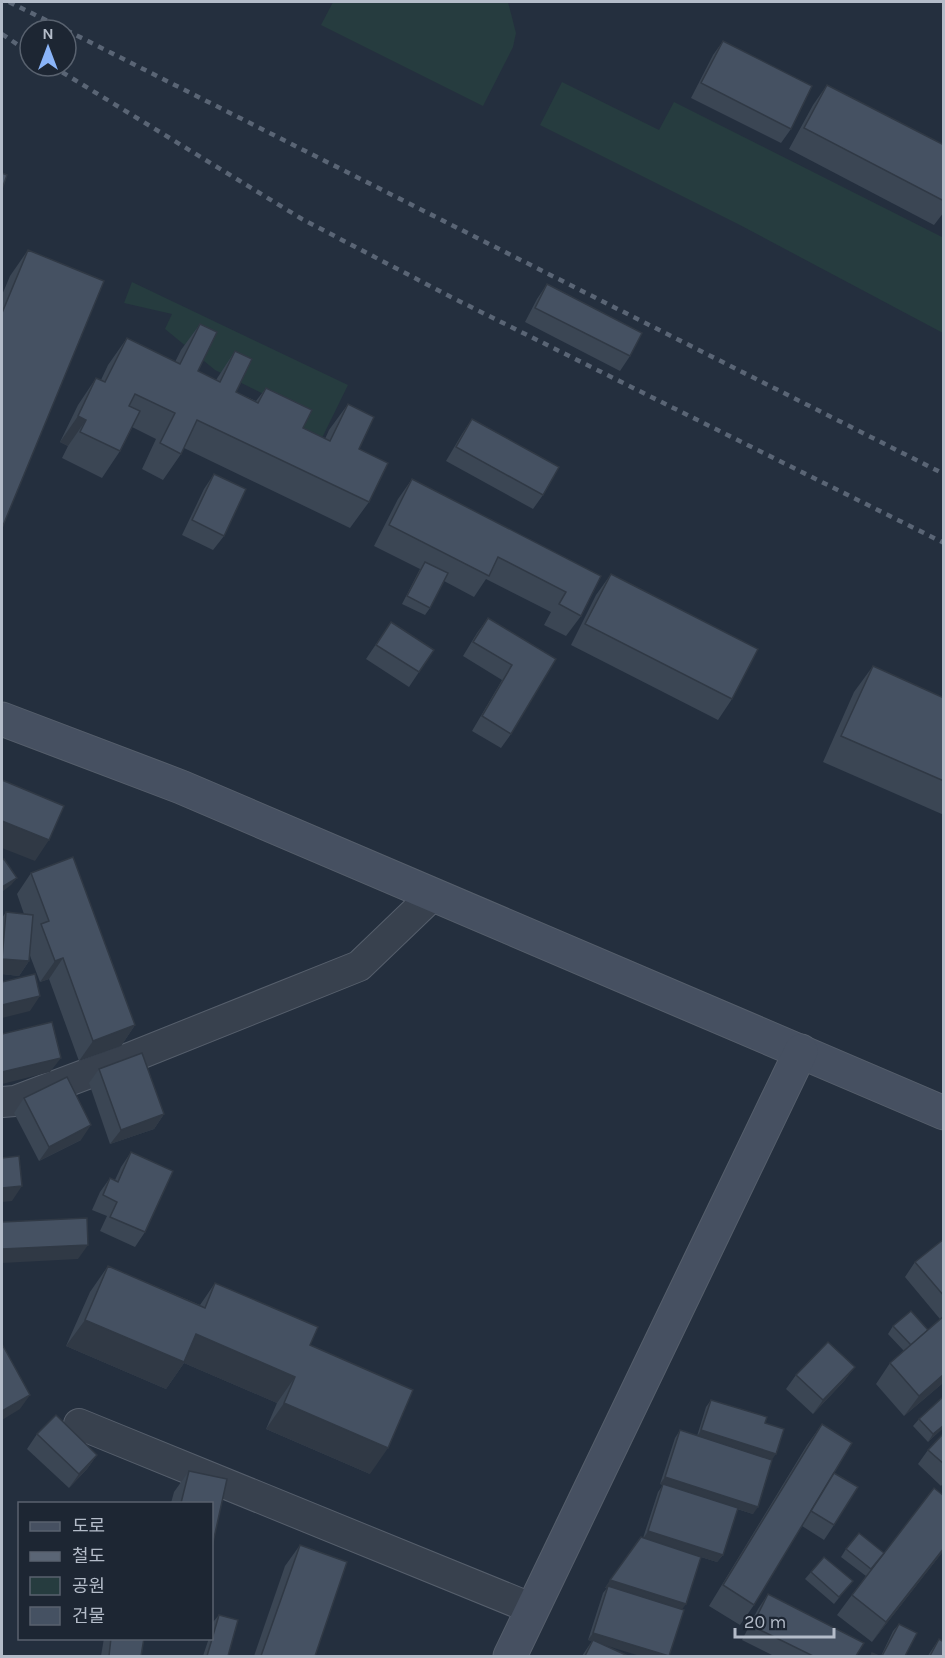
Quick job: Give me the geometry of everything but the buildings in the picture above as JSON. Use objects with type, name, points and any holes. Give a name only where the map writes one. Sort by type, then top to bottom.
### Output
[{"type":"main road","points":[[2,719],[181,787],[944,1113]]},
{"type":"main road","points":[[510,1656],[801,1052]]},
{"type":"street","points":[[2,1102],[15,1101],[132,1058],[359,966],[433,895]]},
{"type":"street","points":[[79,1424],[533,1609]]},
{"type":"green space","points":[[333,2],[508,2],[516,33],[513,47],[483,106],[321,25]]},
{"type":"green space","points":[[562,82],[659,130],[674,102],[943,236],[943,333],[738,224],[540,125]]},
{"type":"green space","points":[[132,282],[348,385],[319,444],[284,424],[290,407],[215,370],[165,329],[172,314],[124,303]]},
{"type":"railway","points":[[9,2],[42,18]]},
{"type":"railway","points":[[2,34],[18,45]]},
{"type":"railway","points":[[78,36],[944,474]]},
{"type":"railway","points":[[72,78],[302,219],[451,297],[944,543]]}]
